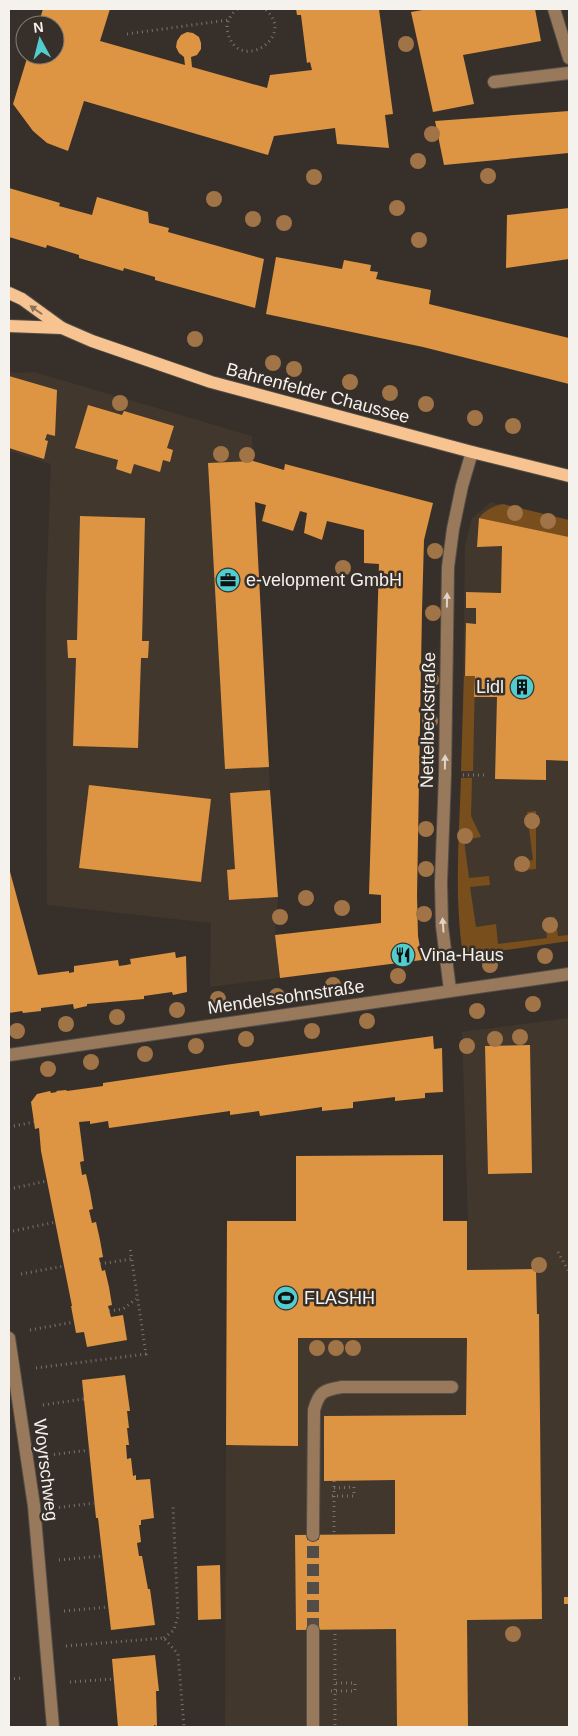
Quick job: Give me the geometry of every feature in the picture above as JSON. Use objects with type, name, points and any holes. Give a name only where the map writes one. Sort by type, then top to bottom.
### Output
[{"type":"main road","name":"Bahrenfelder Chaussee","points":[[9,294],[22,299],[62,328],[92,341],[211,382],[569,476]]},
{"type":"main road","name":"Bahrenfelder Chaussee","points":[[9,326],[62,328]]},
{"type":"street","points":[[554,9],[569,58]]},
{"type":"street","points":[[494,82],[569,74]]},
{"type":"street","name":"Nettelbeckstraße","points":[[450,990],[442,926],[440,883],[445,765],[448,567],[453,529],[462,486],[472,452]]},
{"type":"street","name":"Mendelssohnstraße","points":[[9,1055],[569,974]]},
{"type":"street","name":"Woyrschweg","points":[[9,1338],[34,1506],[53,1727]]},
{"type":"street","points":[[313,1535],[314,1410],[318,1397],[326,1389],[342,1387],[452,1387]]},
{"type":"street","points":[[313,1630],[313,1727]]},
{"type":"path","points":[[237,9],[232,12],[228,20],[229,38],[235,46],[252,52],[261,49],[269,43],[273,35],[272,17],[264,9]]},
{"type":"path","points":[[127,34],[228,20]]},
{"type":"path","points":[[470,775],[485,776]]},
{"type":"path","points":[[9,1128],[34,1122]]},
{"type":"path","points":[[9,1189],[47,1181]]},
{"type":"path","points":[[13,1231],[56,1222]]},
{"type":"path","points":[[36,1368],[146,1354],[130,1248]]},
{"type":"path","points":[[558,1252],[569,1272]]},
{"type":"path","points":[[100,1264],[131,1259]]},
{"type":"path","points":[[21,1274],[64,1266]]},
{"type":"path","points":[[109,1311],[123,1309],[137,1298]]},
{"type":"path","points":[[30,1330],[74,1322]]},
{"type":"path","points":[[43,1405],[84,1399]]},
{"type":"path","points":[[49,1455],[90,1450]]},
{"type":"path","points":[[334,1481],[334,1535]]},
{"type":"path","points":[[313,1496],[354,1496],[354,1488],[334,1488]]},
{"type":"path","points":[[54,1508],[95,1503]]},
{"type":"path","points":[[66,1646],[164,1638],[174,1630],[178,1616],[173,1506]]},
{"type":"path","points":[[59,1560],[102,1556]]},
{"type":"path","points":[[64,1611],[108,1607]]},
{"type":"path","points":[[335,1630],[335,1727]]},
{"type":"path","points":[[164,1638],[178,1654],[184,1727]]},
{"type":"path","points":[[9,1679],[24,1678]]},
{"type":"path","points":[[70,1682],[113,1679]]},
{"type":"path","points":[[313,1691],[355,1691],[355,1682],[335,1683]]},
{"type":"shaded area","points":[[9,371],[14,373],[34,372],[252,436],[270,790],[278,897],[275,935],[280,978],[210,987],[211,923],[47,905],[46,598],[51,464],[9,451]]},
{"type":"shaded area","points":[[491,502],[569,520],[569,941],[463,956],[458,897],[465,546],[472,518]]},
{"type":"shaded area","points":[[503,504],[569,520],[569,537],[479,518],[489,509]]},
{"type":"shaded area","points":[[464,676],[475,676],[473,771],[461,771]]},
{"type":"shaded area","points":[[461,778],[472,778],[471,816],[481,837],[464,840],[469,878],[489,876],[490,885],[470,887],[476,927],[496,924],[498,944],[547,938],[545,918],[555,917],[558,936],[569,935],[569,941],[463,956],[458,889]]},
{"type":"shaded area","points":[[536,811],[536,869],[515,871],[514,863],[533,860],[527,812]]},
{"type":"shaded area","points":[[569,1018],[569,1727],[225,1727],[227,1220],[468,1220],[462,1032]]},
{"type":"shaded area","points":[[569,1100],[569,1235],[568,1103]]},
{"type":"building","points":[[43,9],[110,9],[100,41],[185,65],[184,57],[176,47],[177,41],[181,35],[187,32],[193,33],[199,37],[201,49],[197,55],[191,57],[192,67],[267,88],[270,75],[312,70],[310,62],[307,63],[301,15],[297,15],[296,9],[379,9],[393,114],[385,115],[389,148],[337,144],[335,128],[274,136],[268,155],[84,101],[68,151],[47,143],[33,131],[13,104],[25,65],[65,65],[65,15],[41,15]]},
{"type":"building","points":[[428,9],[535,9],[541,41],[463,55],[474,104],[433,112],[411,12]]},
{"type":"building","points":[[569,111],[569,153],[444,165],[435,121]]},
{"type":"building","points":[[9,188],[60,203],[59,206],[92,215],[97,197],[148,212],[149,223],[169,228],[168,232],[264,259],[255,308],[155,280],[155,277],[124,268],[123,271],[79,258],[79,255],[47,245],[46,248],[9,237]]},
{"type":"building","points":[[569,208],[569,259],[506,268],[507,215]]},
{"type":"building","points":[[276,257],[342,269],[344,260],[371,265],[370,271],[378,272],[376,279],[431,290],[429,304],[569,338],[569,384],[423,347],[266,314]]},
{"type":"building","points":[[9,376],[57,390],[55,436],[47,434],[45,440],[48,441],[44,459],[9,448]]},
{"type":"building","points":[[88,405],[122,415],[124,411],[174,426],[167,448],[173,450],[170,462],[163,460],[160,472],[134,464],[131,474],[116,469],[118,460],[75,448]]},
{"type":"building","points":[[253,461],[284,470],[285,464],[433,503],[424,540],[422,611],[417,896],[418,936],[422,960],[280,978],[275,935],[381,923],[381,895],[369,894],[379,564],[364,563],[364,530],[327,521],[322,540],[304,533],[307,513],[300,511],[293,531],[262,521],[266,505],[255,502],[269,767],[225,769],[208,463]]},
{"type":"building","points":[[80,516],[145,518],[142,641],[149,641],[148,658],[141,658],[138,748],[73,746],[76,658],[68,658],[67,640],[77,640]]},
{"type":"building","name":"Lidl","points":[[479,518],[569,537],[569,761],[546,760],[546,780],[495,779],[497,697],[474,697],[475,676],[465,676],[466,623],[476,624],[476,608],[466,608],[466,592],[501,593],[502,546],[477,547]]},
{"type":"building","points":[[89,785],[211,799],[201,882],[79,868]]},
{"type":"building","points":[[270,790],[278,897],[229,900],[227,870],[235,869],[230,793]]},
{"type":"building","points":[[9,868],[38,975],[69,971],[69,973],[74,972],[74,966],[118,960],[119,966],[126,965],[131,964],[130,959],[175,952],[176,958],[186,956],[187,992],[173,995],[172,992],[144,996],[144,999],[87,1004],[87,1006],[74,1009],[73,1004],[41,1008],[41,1011],[9,1013]]},
{"type":"building","points":[[433,1036],[434,1049],[442,1048],[443,1092],[425,1093],[425,1098],[395,1101],[395,1097],[353,1102],[353,1108],[322,1111],[322,1107],[260,1116],[259,1111],[230,1115],[230,1111],[109,1128],[108,1121],[90,1124],[90,1121],[79,1122],[84,1161],[80,1162],[82,1175],[86,1174],[93,1209],[89,1210],[92,1223],[96,1222],[100,1240],[103,1257],[99,1258],[102,1271],[105,1270],[112,1305],[108,1306],[111,1317],[123,1315],[127,1340],[87,1347],[84,1332],[76,1333],[41,1151],[39,1128],[35,1129],[31,1102],[37,1094],[103,1086],[103,1083]]},
{"type":"building","points":[[530,1045],[532,1173],[488,1174],[485,1046]]},
{"type":"building","points":[[443,1155],[443,1221],[467,1221],[467,1270],[536,1269],[537,1314],[539,1314],[542,1619],[467,1620],[468,1727],[397,1727],[396,1629],[296,1630],[295,1535],[395,1534],[395,1480],[324,1481],[324,1416],[466,1415],[467,1338],[298,1338],[298,1446],[226,1445],[227,1221],[296,1221],[296,1156]]},
{"type":"building","points":[[125,1375],[130,1411],[127,1411],[129,1445],[126,1445],[127,1459],[131,1458],[133,1476],[136,1475],[136,1480],[150,1479],[154,1518],[141,1520],[141,1525],[139,1525],[141,1542],[137,1543],[139,1556],[142,1556],[148,1589],[150,1589],[155,1625],[111,1630],[98,1518],[96,1518],[82,1380]]},
{"type":"building","points":[[220,1565],[221,1619],[198,1620],[197,1566]]},
{"type":"building","points":[[564,1597],[569,1597],[569,1604],[564,1604]]},
{"type":"building","points":[[155,1655],[159,1691],[156,1691],[157,1726],[118,1727],[112,1659]]},
{"type":"tunnel","points":[[313,1535],[313,1630]]},
{"type":"place","name":"e-velopment GmbH","points":[[228,580]]},
{"type":"place","name":"Lidl","points":[[522,687]]},
{"type":"place","name":"Vina-Haus","points":[[403,955]]},
{"type":"place","name":"FLASHH","points":[[286,1298]]}]
